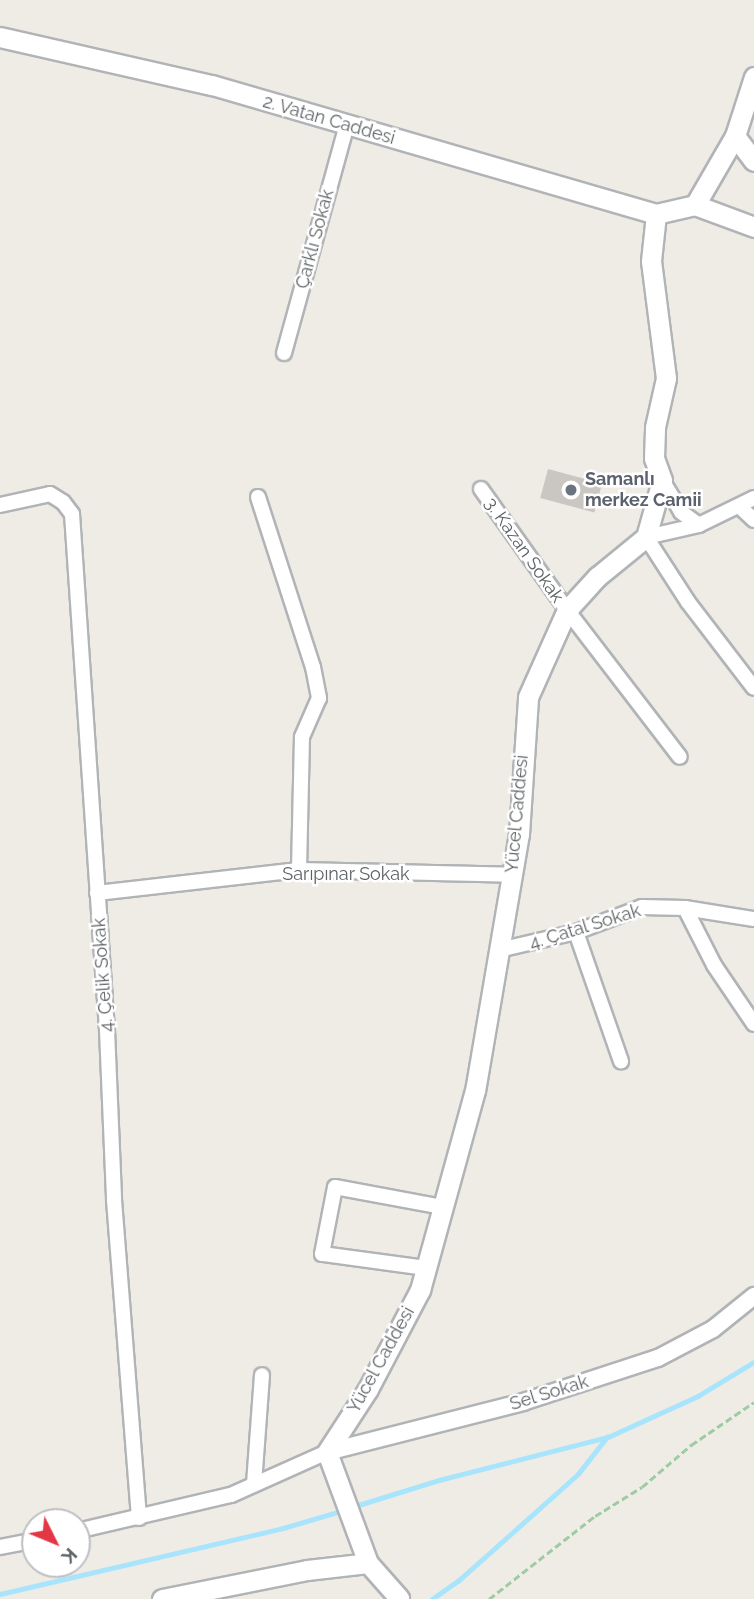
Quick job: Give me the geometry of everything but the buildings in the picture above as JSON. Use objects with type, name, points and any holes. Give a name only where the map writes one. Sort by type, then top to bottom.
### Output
[{"type":"main road","name":"2. Vatan Caddesi","points":[[0,37],[212,85],[656,214]]},
{"type":"main road","points":[[695,205],[735,136],[754,77]]},
{"type":"main road","points":[[735,136],[754,161]]},
{"type":"main road","points":[[646,537],[662,480],[654,458],[655,427],[666,379],[651,261],[656,214],[695,205],[754,227]]},
{"type":"main road","name":"Yücel Caddesi","points":[[331,1461],[420,1290],[475,1091],[519,834],[528,697],[567,610],[597,577],[646,537]]},
{"type":"main road","points":[[331,1461],[368,1563],[399,1599]]},
{"type":"main road","points":[[162,1599],[307,1570],[368,1563]]},
{"type":"street","name":"Çarklı Sokak","points":[[284,353],[347,125]]},
{"type":"street","points":[[662,480],[681,512],[699,525]]},
{"type":"street","name":"3. Kazan Sokak","points":[[481,489],[567,610],[680,757]]},
{"type":"street","name":"4. Çelik Sokak","points":[[0,505],[50,494],[63,502],[72,514],[114,1200],[139,1518]]},
{"type":"street","points":[[258,496],[313,667],[318,698],[302,737],[299,870]]},
{"type":"street","points":[[754,498],[699,525],[646,537],[688,602],[754,688]]},
{"type":"street","points":[[740,507],[754,520]]},
{"type":"street","name":"Sarıpınar Sokak","points":[[97,893],[299,870],[513,875]]},
{"type":"street","name":"4. Çatal Sokak","points":[[499,950],[576,932],[642,907],[685,908],[754,919]]},
{"type":"street","points":[[685,908],[714,965],[754,1024]]},
{"type":"street","points":[[576,932],[621,1060]]},
{"type":"street","points":[[426,1268],[322,1254],[335,1188],[443,1207]]},
{"type":"street","name":"Sel Sokak","points":[[331,1461],[658,1358],[713,1329],[754,1296]]},
{"type":"street","points":[[254,1484],[261,1375]]},
{"type":"street","points":[[91,1528],[231,1494],[254,1484],[331,1461]]},
{"type":"street","points":[[0,1548],[21,1543]]},
{"type":"path","points":[[489,1599],[595,1516],[642,1486],[691,1445],[754,1402]]},
{"type":"waterway","points":[[352,1507],[439,1480],[608,1437],[698,1396],[754,1362]]},
{"type":"waterway","points":[[432,1599],[458,1581],[578,1474],[607,1437]]},
{"type":"waterway","points":[[0,1594],[283,1528],[344,1510]]},
{"type":"place","name":"Samanlı merkez Camii","points":[[571,490]]}]
